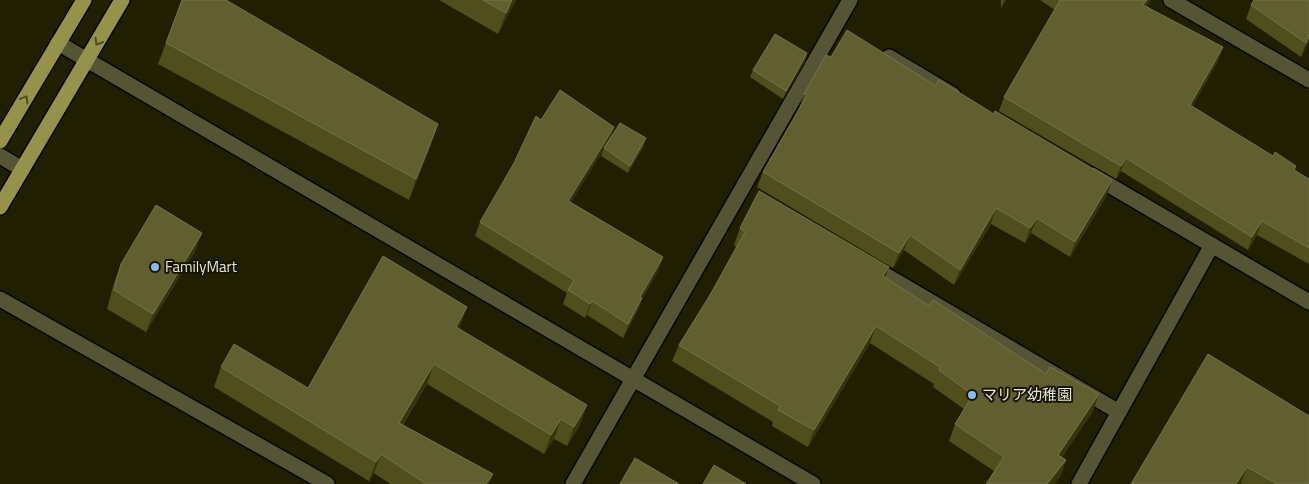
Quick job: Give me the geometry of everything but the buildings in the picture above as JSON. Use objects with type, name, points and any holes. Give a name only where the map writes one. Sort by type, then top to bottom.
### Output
[{"type":"highway","points":[[0,141],[84,0]]},
{"type":"highway","points":[[0,208],[122,0]]},
{"type":"street","points":[[573,484],[632,378],[746,193],[850,0]]},
{"type":"street","points":[[1171,0],[1309,80]]},
{"type":"street","points":[[835,26],[852,36]]},
{"type":"street","points":[[58,43],[813,484]]},
{"type":"street","points":[[878,50],[963,100]]},
{"type":"street","points":[[0,156],[22,169]]},
{"type":"street","points":[[1083,170],[1309,302]]},
{"type":"street","points":[[1079,484],[1212,245]]},
{"type":"street","points":[[853,256],[1119,412]]},
{"type":"street","points":[[0,299],[327,484]]},
{"type":"place","name":"FamilyMart","points":[[155,267]]},
{"type":"place","name":"マリア幼稚園","points":[[972,395]]}]
